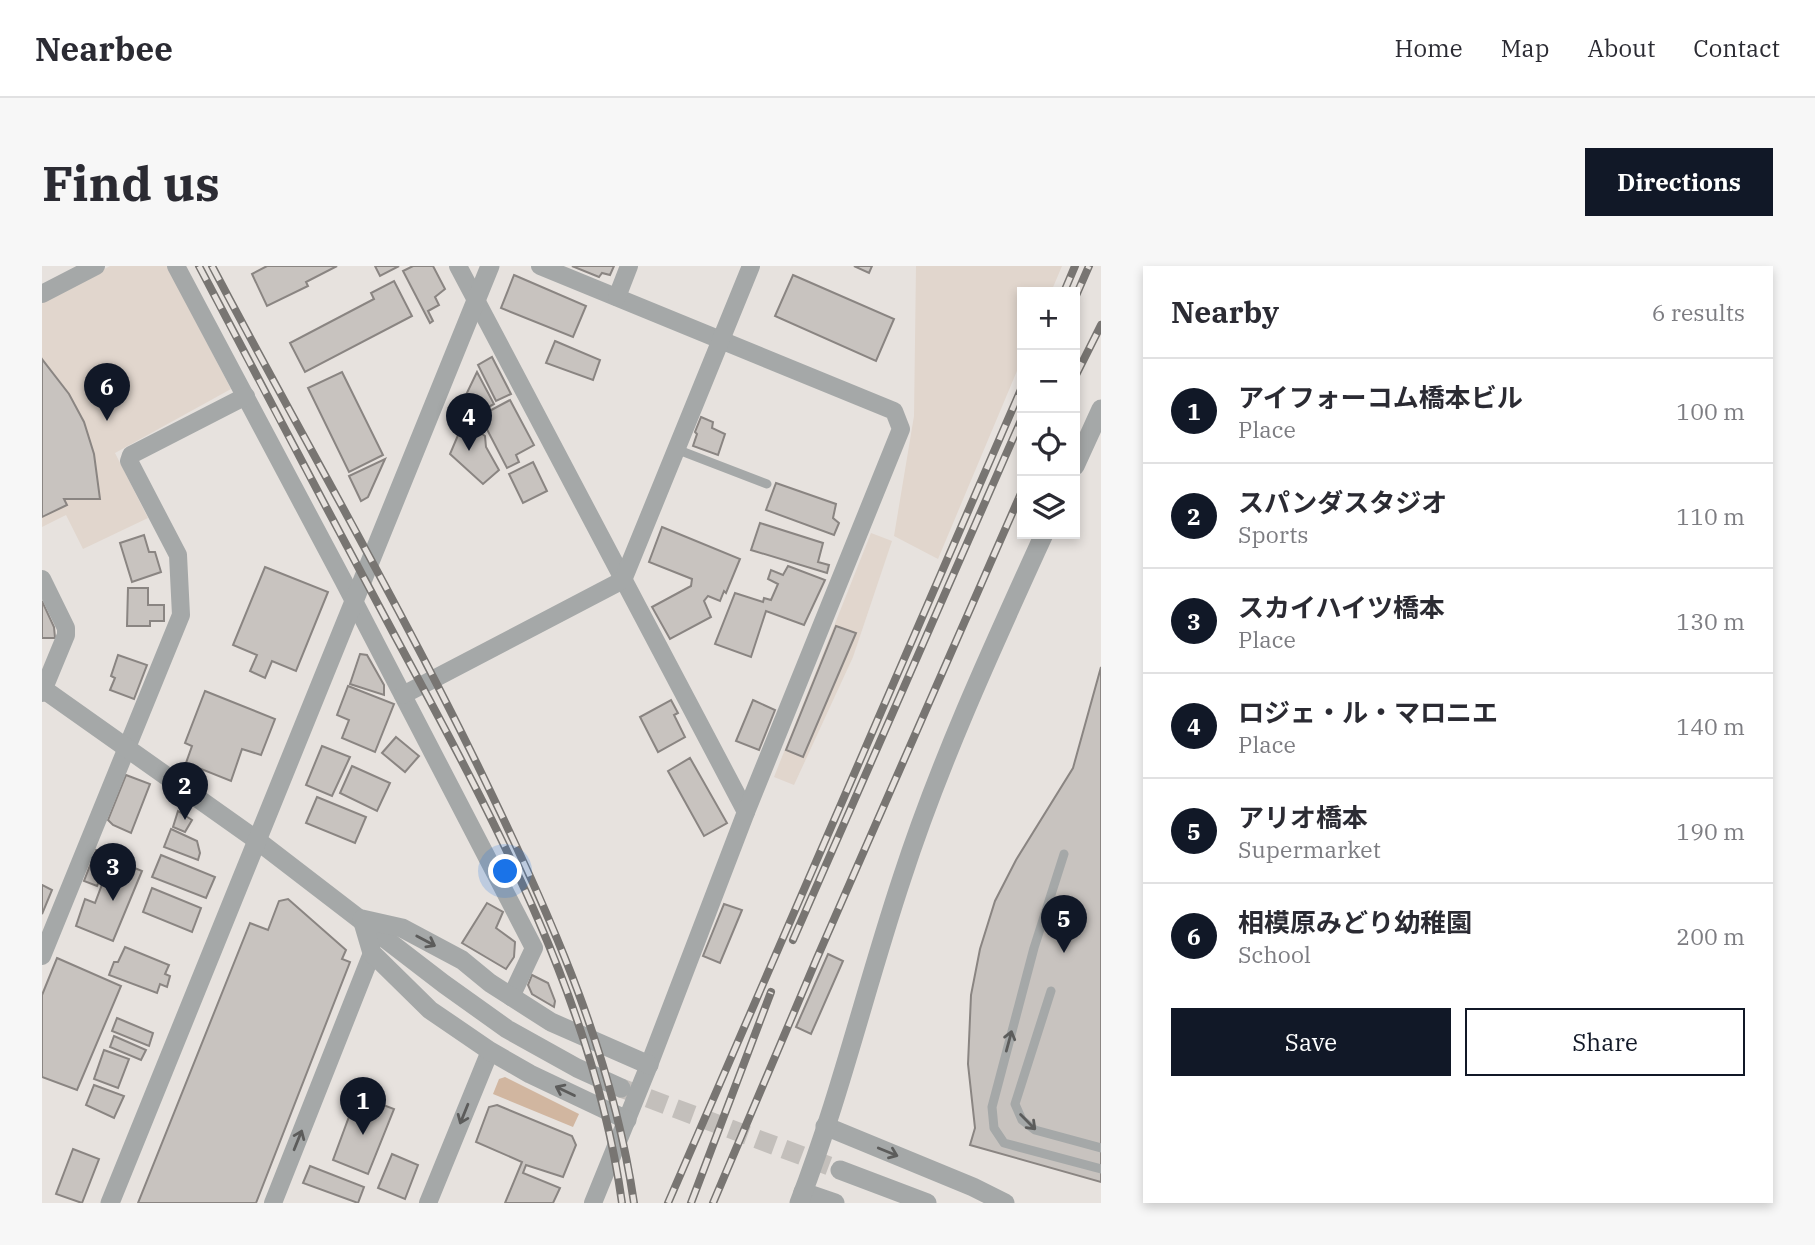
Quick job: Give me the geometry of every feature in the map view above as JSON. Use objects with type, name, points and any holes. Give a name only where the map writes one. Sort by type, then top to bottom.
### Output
[{"type":"street","points":[[176,266],[534,948],[511,997]]},
{"type":"street","points":[[458,266],[746,812]]},
{"type":"street","points":[[110,1203],[490,266]]},
{"type":"street","points":[[540,266],[894,411],[901,429],[746,812],[649,1066],[593,1203]]},
{"type":"street","points":[[617,297],[629,266]]},
{"type":"street","points":[[403,695],[623,580],[751,266]]},
{"type":"street","points":[[42,294],[88,268]]},
{"type":"street","points":[[42,956],[181,615],[178,555],[129,461],[131,455],[246,396]]},
{"type":"street","points":[[1080,455],[1101,409]]},
{"type":"street","points":[[835,1203],[801,1198],[902,877],[928,804],[1042,539]]},
{"type":"street","points":[[42,579],[66,628],[66,635],[43,690],[258,841],[507,1029],[566,1063],[621,1088]]},
{"type":"street","points":[[362,919],[402,928],[462,960],[490,983],[551,1023],[649,1066]]},
{"type":"street","points":[[362,919],[372,953],[430,1010],[490,1051],[530,1074],[627,1120]]},
{"type":"street","points":[[273,1203],[372,953]]},
{"type":"street","points":[[428,1203],[490,1051]]},
{"type":"street","points":[[825,1126],[973,1187],[1005,1203]]},
{"type":"street","points":[[840,1170],[927,1203]]},
{"type":"lane","points":[[676,449],[767,484]]},
{"type":"lane","points":[[1064,854],[1034,948],[995,1094],[992,1107],[994,1128],[1004,1143],[1101,1169]]},
{"type":"lane","points":[[1051,990],[1016,1104],[1022,1120],[1035,1130],[1101,1148]]},
{"type":"shaded area","points":[[110,266],[167,266],[231,389],[115,453],[148,518],[83,549],[66,515],[42,527],[42,303]]},
{"type":"shaded area","points":[[916,266],[1062,266],[1053,287],[1017,287],[1017,371],[938,559],[894,536],[914,416]]},
{"type":"shaded area","points":[[871,533],[892,541],[853,657],[794,785],[774,777]]},
{"type":"shaded area","points":[[505,1077],[579,1114],[573,1127],[493,1094],[499,1079]]},
{"type":"building","points":[[267,266],[337,266],[306,282],[308,286],[267,306],[252,274]]},
{"type":"building","points":[[375,266],[399,266],[380,276]]},
{"type":"building","points":[[413,266],[433,266],[445,289],[435,297],[439,305],[428,311],[433,321],[430,323],[403,271]]},
{"type":"building","points":[[572,266],[614,266],[610,275],[602,273],[599,277]]},
{"type":"building","points":[[854,266],[872,266],[869,273]]},
{"type":"building","points":[[514,275],[586,306],[573,337],[501,308]]},
{"type":"building","points":[[793,275],[894,319],[876,361],[775,316]]},
{"type":"building","points":[[394,281],[412,316],[305,372],[290,343],[374,299],[371,293]]},
{"type":"building","points":[[555,341],[600,360],[593,380],[546,363]]},
{"type":"building","points":[[492,357],[511,394],[496,401],[478,365]]},
{"type":"building","points":[[42,359],[69,394],[84,422],[94,454],[100,499],[64,499],[67,505],[42,517]]},
{"type":"building","points":[[342,372],[383,455],[349,472],[308,388]]},
{"type":"building","points":[[477,372],[494,404],[472,416],[464,399]]},
{"type":"building","points":[[510,400],[534,445],[516,455],[519,462],[507,468],[480,416]]},
{"type":"building","points":[[701,417],[713,422],[712,428],[725,434],[718,455],[693,446]]},
{"type":"building","points":[[464,421],[485,436],[486,447],[499,470],[483,484],[450,454]]},
{"type":"building","points":[[385,459],[368,497],[361,501],[349,476]]},
{"type":"building","points":[[533,462],[547,491],[523,503],[509,474]]},
{"type":"building","points":[[776,483],[836,504],[833,518],[839,523],[834,535],[766,510]]},
{"type":"building","points":[[760,523],[823,543],[818,562],[829,565],[827,573],[751,550]]},
{"type":"building","points":[[662,527],[740,559],[720,601],[708,596],[704,601],[711,617],[670,639],[652,607],[691,586],[692,579],[649,562]]},
{"type":"building","points":[[144,535],[149,552],[155,552],[161,572],[132,582],[120,543]]},
{"type":"building","points":[[788,566],[825,580],[804,625],[766,611],[751,657],[715,644],[735,593],[763,602],[764,598],[771,600],[778,584],[768,579],[771,570],[783,575]]},
{"type":"building","points":[[265,567],[328,592],[296,671],[272,661],[265,678],[250,671],[257,655],[233,645]]},
{"type":"building","points":[[128,588],[148,588],[148,605],[164,605],[164,621],[150,621],[150,626],[127,626]]},
{"type":"building","points":[[42,601],[54,627],[55,638],[42,638]]},
{"type":"building","points":[[836,626],[856,633],[803,757],[786,750]]},
{"type":"building","points":[[360,654],[367,655],[384,685],[384,695],[350,684]]},
{"type":"building","points":[[118,655],[147,665],[134,699],[110,690],[115,678],[111,676]]},
{"type":"building","points":[[1101,667],[1101,1182],[970,1145],[975,1128],[968,1064],[971,995],[980,949],[995,901],[1016,860],[1073,768]]},
{"type":"building","points":[[348,686],[394,704],[375,752],[342,738],[349,720],[337,715]]},
{"type":"building","points":[[205,691],[275,719],[261,755],[242,749],[231,781],[186,763],[192,746],[185,743]]},
{"type":"building","points":[[671,700],[678,713],[674,715],[685,737],[658,752],[640,717]]},
{"type":"building","points":[[753,700],[775,710],[759,750],[736,741]]},
{"type":"building","points":[[396,737],[419,756],[405,772],[382,753]]},
{"type":"building","points":[[322,746],[350,757],[332,796],[306,785]]},
{"type":"building","points":[[690,758],[727,823],[704,836],[668,771]]},
{"type":"building","points":[[352,766],[390,783],[377,811],[340,793]]},
{"type":"building","points":[[126,775],[150,784],[131,833],[108,820]]},
{"type":"building","points":[[317,797],[366,817],[355,843],[306,823]]},
{"type":"building","points":[[178,811],[192,820],[185,832],[173,827]]},
{"type":"building","points":[[171,829],[197,841],[200,853],[198,860],[164,847]]},
{"type":"building","points":[[96,850],[110,856],[97,886],[84,881]]},
{"type":"building","points":[[161,855],[215,877],[206,898],[152,877]]},
{"type":"building","points":[[118,861],[142,871],[113,941],[76,926],[85,899],[95,903],[109,866],[115,868]]},
{"type":"building","points":[[42,885],[52,890],[42,914]]},
{"type":"building","points":[[152,888],[201,908],[192,932],[143,912]]},
{"type":"building","points":[[288,899],[346,950],[342,959],[350,962],[256,1203],[138,1203],[250,923],[268,930],[279,901]]},
{"type":"building","points":[[487,903],[503,912],[496,928],[515,942],[514,957],[506,969],[462,943]]},
{"type":"building","points":[[724,904],[742,910],[720,963],[703,956]]},
{"type":"building","points":[[125,947],[169,965],[165,974],[170,976],[167,987],[160,984],[157,993],[109,975],[114,962],[118,962]]},
{"type":"building","points":[[828,954],[843,961],[811,1034],[796,1027]]},
{"type":"building","points":[[57,958],[121,986],[77,1090],[42,1077],[42,995]]},
{"type":"building","points":[[532,975],[548,983],[555,1001],[554,1007],[532,994],[528,985]]},
{"type":"building","points":[[117,1018],[153,1033],[149,1046],[112,1031]]},
{"type":"building","points":[[114,1036],[146,1050],[141,1060],[110,1047]]},
{"type":"building","points":[[104,1050],[129,1059],[118,1088],[94,1079]]},
{"type":"building","points":[[94,1085],[124,1096],[114,1118],[86,1105]]},
{"type":"building","points":[[357,1095],[394,1109],[368,1174],[333,1160]]},
{"type":"building","points":[[497,1105],[572,1136],[576,1145],[563,1177],[526,1165],[523,1173],[560,1188],[553,1203],[505,1203],[522,1162],[476,1142],[489,1107]]},
{"type":"building","points":[[73,1149],[99,1159],[82,1203],[56,1194]]},
{"type":"building","points":[[392,1154],[418,1165],[405,1199],[378,1188]]},
{"type":"building","points":[[310,1166],[364,1187],[358,1203],[303,1183]]},
{"type":"tunnel","points":[[621,1088],[840,1170]]},
{"type":"railway","points":[[199,266],[467,771],[534,910],[563,981],[588,1054],[608,1128],[622,1203]]},
{"type":"railway","points":[[212,266],[425,661],[538,894],[579,994],[612,1096],[634,1203]]},
{"type":"railway","points":[[1066,287],[1075,266]]},
{"type":"railway","points":[[1080,287],[1089,266]]},
{"type":"railway","points":[[1080,367],[1101,325]]},
{"type":"railway","points":[[668,1203],[1017,399]]},
{"type":"railway","points":[[793,940],[1017,429]]},
{"type":"railway","points":[[713,1203],[817,958],[1017,502]]},
{"type":"railway","points":[[691,1203],[771,992]]},
{"type":"place","name":"相模原みどり幼稚園","points":[[107,421]]},
{"type":"place","name":"ロジェ・ル・マロニエ","points":[[469,451]]},
{"type":"place","name":"スパンダスタジオ","points":[[185,820]]},
{"type":"place","name":"スカイハイツ橋本","points":[[113,901]]},
{"type":"place","name":"アリオ橋本","points":[[1064,953]]},
{"type":"place","name":"アイフォーコム橋本ビル","points":[[363,1135]]}]
